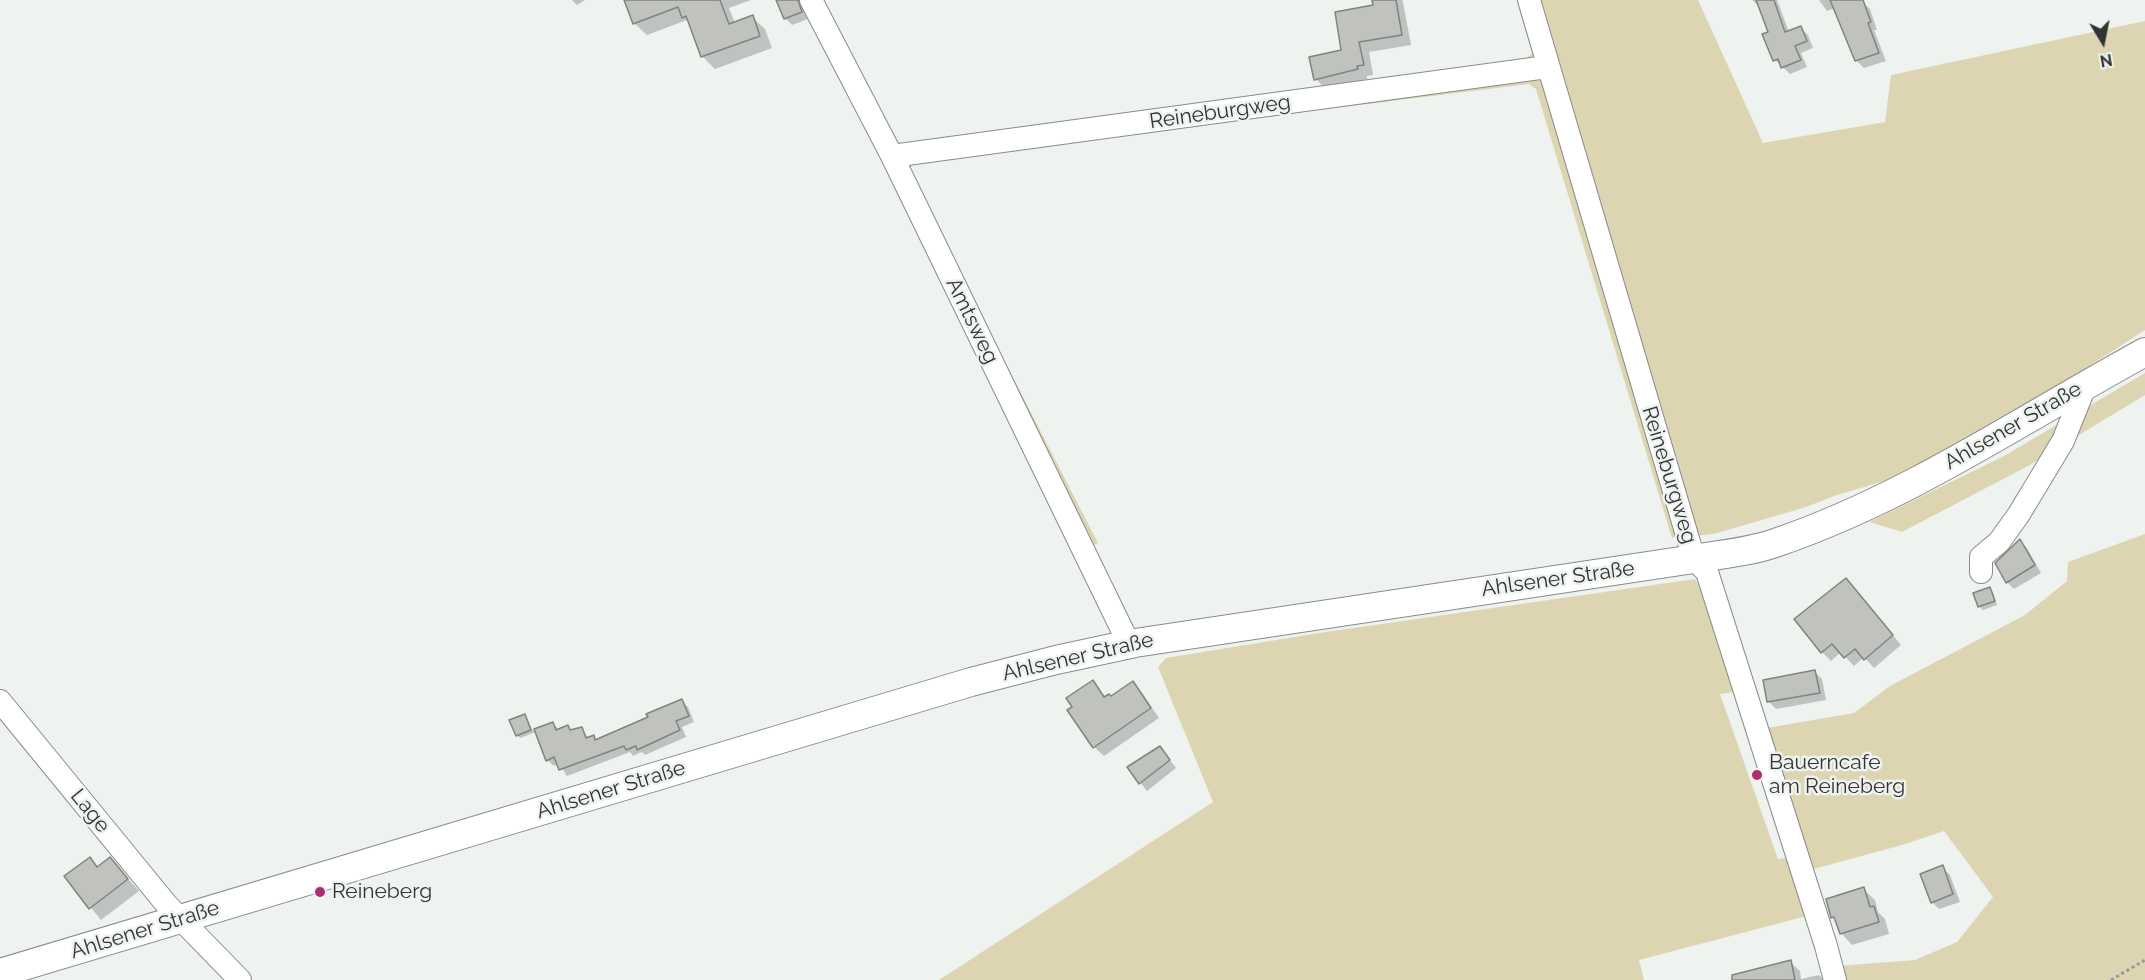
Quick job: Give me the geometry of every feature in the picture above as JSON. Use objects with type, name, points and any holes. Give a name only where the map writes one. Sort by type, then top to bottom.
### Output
[{"type":"main road","name":"Ahlsener Straße","points":[[0,973],[971,682],[1129,644],[1694,559],[1776,543],[1865,508],[2145,352]]},
{"type":"street","name":"Amtsweg","points":[[811,0],[892,156],[1129,644]]},
{"type":"street","name":"Reineburgweg","points":[[1528,0],[1694,559],[1707,572],[1827,946],[1835,980]]},
{"type":"street","name":"Reineburgweg","points":[[892,156],[1547,67]]},
{"type":"street","points":[[1981,572],[1981,557],[1999,542],[2019,514],[2063,441],[2086,384]]},
{"type":"street","name":"Lage","points":[[0,701],[180,920],[240,980]]},
{"type":"path","points":[[2111,980],[2145,960]]},
{"type":"shaded area","points":[[1538,0],[1698,0],[1763,143],[1885,122],[1891,75],[2145,21],[2145,330],[2072,377],[1891,479],[1713,534],[1672,538],[1536,89],[1529,84],[916,160],[910,168],[912,181],[1098,543],[1081,553],[892,138],[905,148],[1521,62],[1533,53]]},
{"type":"shaded area","points":[[2145,373],[2145,395],[2028,466],[1902,532],[1869,522],[2004,456]]},
{"type":"shaded area","points":[[2145,534],[2145,980],[1840,980],[1838,966],[1915,960],[1957,942],[1993,897],[1944,831],[1810,870],[1767,728],[1854,713],[1890,686],[2025,615],[2067,581],[2068,562]]},
{"type":"shaded area","points":[[1695,579],[1704,593],[1739,691],[1720,694],[1778,859],[1792,857],[1807,916],[1639,960],[1644,980],[939,980],[1213,802],[1158,667],[1166,658],[1319,633]]},
{"type":"building","points":[[624,0],[720,0],[729,24],[753,15],[760,36],[701,57],[686,16],[682,18],[678,7],[633,24]]},
{"type":"building","points":[[776,0],[798,0],[802,12],[784,19]]},
{"type":"building","points":[[1372,0],[1396,0],[1402,35],[1359,42],[1364,65],[1357,66],[1358,69],[1314,80],[1309,57],[1341,50],[1335,12],[1373,5]]},
{"type":"building","points":[[1756,0],[1774,0],[1785,32],[1801,26],[1807,41],[1795,46],[1801,60],[1781,68],[1778,59],[1773,61],[1762,34],[1768,32]]},
{"type":"building","points":[[1830,0],[1863,0],[1871,22],[1868,23],[1879,53],[1855,61]]},
{"type":"building","points":[[2020,539],[2035,565],[2006,583],[1995,563]]},
{"type":"building","points":[[1846,578],[1893,635],[1864,660],[1855,649],[1844,658],[1832,644],[1821,653],[1794,619]]},
{"type":"building","points":[[1990,587],[1995,601],[1978,607],[1973,593]]},
{"type":"building","points":[[1815,670],[1820,693],[1767,702],[1763,680]]},
{"type":"building","points":[[1093,680],[1104,697],[1109,694],[1111,696],[1133,681],[1151,708],[1093,748],[1067,710],[1072,707],[1066,698]]},
{"type":"building","points":[[682,699],[689,716],[676,721],[680,730],[637,750],[636,746],[626,750],[624,746],[559,770],[554,757],[546,761],[534,729],[553,722],[556,730],[568,725],[570,730],[582,727],[586,738],[594,735],[595,740]]},
{"type":"building","points":[[525,714],[531,730],[516,736],[509,720]]},
{"type":"building","points":[[1160,746],[1170,760],[1139,784],[1127,767]]},
{"type":"building","points":[[90,857],[97,867],[110,857],[128,879],[89,909],[64,876]]},
{"type":"building","points":[[1943,865],[1953,894],[1931,903],[1920,874]]},
{"type":"building","points":[[1864,887],[1870,907],[1874,906],[1879,922],[1840,934],[1834,917],[1831,918],[1826,899]]},
{"type":"building","points":[[1791,960],[1795,980],[1732,980],[1732,975]]},
{"type":"place","name":"Bauerncafe am Reineberg","points":[[1757,775]]},
{"type":"place","name":"Reineberg","points":[[320,892]]}]
